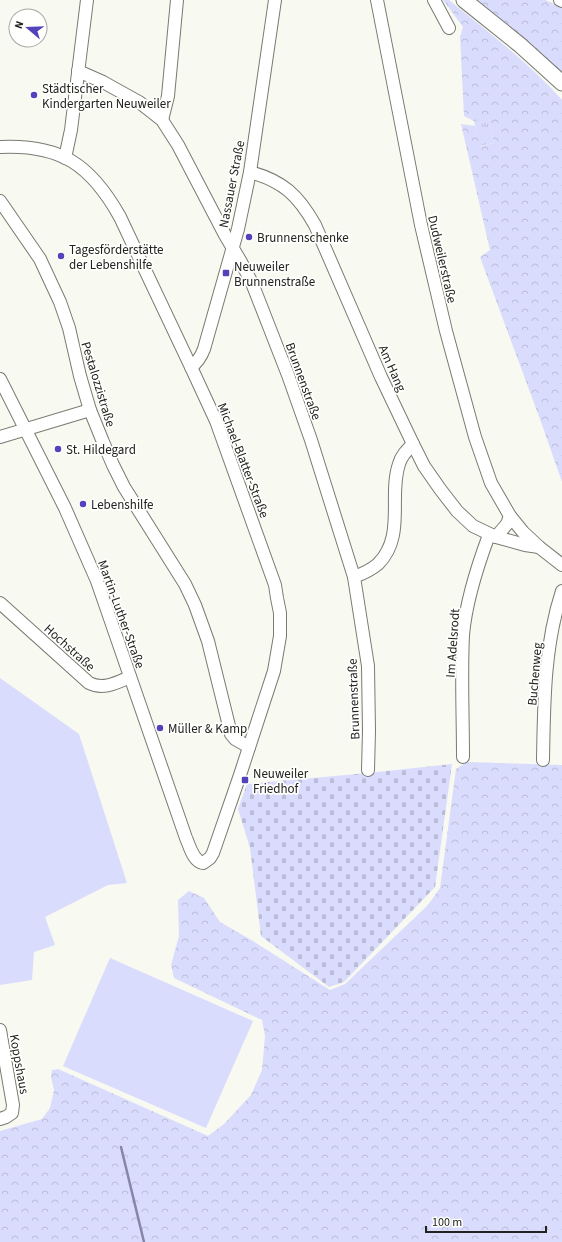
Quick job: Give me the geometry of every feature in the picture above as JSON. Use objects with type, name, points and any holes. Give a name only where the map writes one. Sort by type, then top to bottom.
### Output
[{"type":"main road","points":[[464,0],[542,64],[562,83]]},
{"type":"main road","points":[[542,64],[562,87]]},
{"type":"street","points":[[65,158],[71,130],[87,0]]},
{"type":"street","points":[[162,120],[168,96],[177,0]]},
{"type":"street","name":"Nassauer Straße","points":[[191,367],[201,357],[204,349],[238,229],[250,172],[275,0]]},
{"type":"street","name":"Dudweilerstraße","points":[[377,0],[421,225],[446,331],[475,437],[491,483],[510,516],[523,532],[562,565]]},
{"type":"street","points":[[434,0],[450,28]]},
{"type":"street","name":"Brunnenstraße","points":[[78,71],[103,82],[139,102],[162,120],[178,145],[232,249],[252,283],[288,375],[311,440],[354,577],[368,666],[370,716],[368,770]]},
{"type":"street","name":"Michael-Blatter-Straße","points":[[0,147],[15,146],[34,148],[65,158],[88,172],[111,201],[120,217],[216,421],[275,585],[280,613],[280,636],[277,658],[270,684],[213,853],[210,858],[203,863]]},
{"type":"street","name":"Am Hang","points":[[250,172],[283,185],[295,195],[306,208],[315,225],[381,377],[413,444],[424,466],[457,511],[473,526],[492,536],[525,545],[539,547]]},
{"type":"street","name":"Pestalozzistraße","points":[[0,201],[40,259],[58,296],[69,328],[80,376],[90,410],[103,442],[124,487],[185,584],[195,605],[208,641],[231,734],[235,739],[249,747]]},
{"type":"street","name":"Martin-Luther-Straße","points":[[0,379],[65,508],[94,575],[186,838],[193,855],[203,863]]},
{"type":"street","points":[[0,437],[90,410]]},
{"type":"street","points":[[354,577],[364,573],[378,564],[386,553],[392,540],[395,521],[396,475],[399,463],[404,453],[413,444]]},
{"type":"street","points":[[492,536],[507,524],[510,516]]},
{"type":"street","name":"Im Adelsrodt","points":[[463,757],[464,634],[467,610],[473,584],[492,536]]},
{"type":"street","name":"Buchenweg","points":[[543,760],[547,664],[553,625],[562,591]]},
{"type":"street","name":"Hochstraße","points":[[0,603],[94,686],[106,686],[130,677]]},
{"type":"street","name":"Koppshaus","points":[[0,1030],[13,1105],[12,1113],[0,1119]]},
{"type":"green space","points":[[443,0],[449,0],[508,48],[536,73],[562,100],[562,482],[480,257],[490,250],[461,124],[475,126],[480,146],[494,143],[488,119],[474,121],[464,116],[460,37],[463,27]]},
{"type":"green space","points":[[474,0],[545,0],[562,7],[562,74]]},
{"type":"green space","points":[[488,118],[494,143],[479,146],[474,121]]},
{"type":"green space","points":[[0,678],[79,734],[127,883],[108,885],[45,917],[55,945],[34,952],[32,980],[0,985]]},
{"type":"green space","points":[[467,762],[562,765],[562,1242],[0,1242],[0,1131],[42,1119],[50,1108],[54,1090],[51,1077],[52,1070],[58,1069],[208,1136],[224,1124],[251,1095],[262,1070],[265,1036],[262,1020],[174,978],[171,965],[179,936],[178,900],[189,891],[204,898],[220,922],[330,990],[345,984],[428,905],[440,888],[456,769]]},
{"type":"green space","points":[[452,764],[435,887],[344,982],[329,987],[261,936],[250,848],[238,809],[247,784]]},
{"type":"green space","points":[[110,958],[253,1021],[206,1128],[63,1066]]},
{"type":"waterway","points":[[121,1147],[144,1242]]},
{"type":"place","name":"Städtischer Kindergarten Neuweiler","points":[[34,95]]},
{"type":"place","name":"Brunnenschenke","points":[[249,237]]},
{"type":"place","name":"Tagesförderstätte der Lebenshilfe","points":[[61,256]]},
{"type":"place","name":"Neuweiler Brunnenstraße","points":[[226,273]]},
{"type":"place","name":"St. Hildegard","points":[[58,449]]},
{"type":"place","name":"Lebenshilfe","points":[[83,504]]},
{"type":"place","name":"Müller & Kamp","points":[[160,728]]},
{"type":"place","name":"Neuweiler Friedhof","points":[[245,780]]}]
